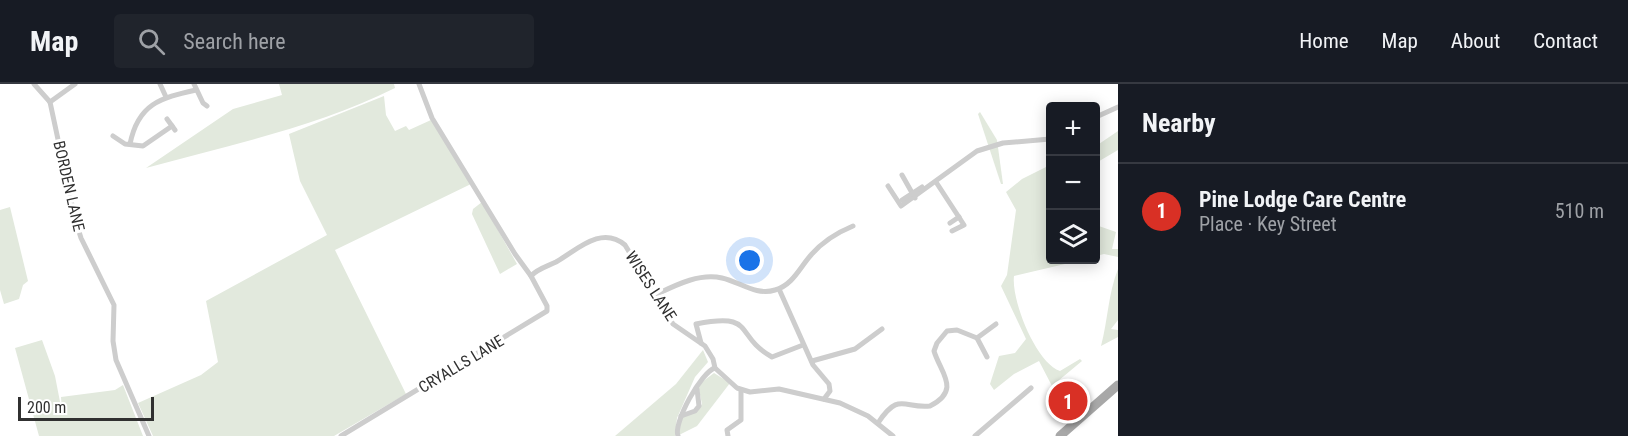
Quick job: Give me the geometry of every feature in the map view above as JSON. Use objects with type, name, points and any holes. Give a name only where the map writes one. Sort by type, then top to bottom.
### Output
[{"type":"main road","points":[[1060,436],[1118,385]]},
{"type":"street","points":[[34,84],[50,102],[75,84]]},
{"type":"street","points":[[160,84],[166,97]]},
{"type":"street","points":[[419,84],[432,117],[515,254],[531,276]]},
{"type":"street","points":[[130,144],[133,130],[143,113],[166,97],[195,87],[203,106]]},
{"type":"street","name":"BORDEN LANE","points":[[50,102],[75,219],[81,238],[114,305],[113,341],[116,360],[149,436]]},
{"type":"street","points":[[1100,115],[1118,107]]},
{"type":"street","points":[[122,133],[115,138],[143,146],[173,128],[167,119]]},
{"type":"street","points":[[888,186],[902,203],[936,182],[977,151],[1003,143],[1046,139]]},
{"type":"street","points":[[902,175],[914,196]]},
{"type":"street","points":[[936,182],[964,225],[952,231]]},
{"type":"street","points":[[914,196],[922,187]]},
{"type":"street","points":[[950,224],[959,217]]},
{"type":"street","points":[[655,295],[690,280],[713,277],[731,280],[758,291],[779,290],[831,236],[853,226]]},
{"type":"street","name":"WISES LANE","points":[[531,276],[589,241],[606,236],[617,239],[624,245],[673,324],[701,344],[713,359],[715,368],[741,391]]},
{"type":"street","name":"CRYALLS LANE","points":[[341,436],[547,311],[548,306],[531,276]]},
{"type":"street","points":[[779,290],[803,345],[829,384],[830,391],[824,399]]},
{"type":"street","points":[[701,344],[696,324],[722,319],[738,324],[772,357],[803,345]]},
{"type":"street","points":[[977,338],[996,324]]},
{"type":"street","points":[[812,361],[855,349],[882,328]]},
{"type":"street","points":[[878,423],[885,412],[897,405],[910,403],[930,406],[942,396],[947,387],[946,375],[934,351],[937,343],[947,332],[957,330],[977,338],[987,357]]},
{"type":"street","points":[[678,436],[676,429],[680,417],[696,387],[704,374],[715,368]]},
{"type":"street","points":[[680,417],[695,411],[699,406],[696,387]]},
{"type":"street","points":[[975,436],[1030,388]]},
{"type":"street","points":[[728,436],[727,430],[741,420],[741,391],[779,389],[850,406],[878,423],[892,436]]},
{"type":"shaded area","points":[[279,84],[394,84],[395,88],[335,114],[304,124],[146,168],[233,109],[282,95]]},
{"type":"shaded area","points":[[384,96],[386,115],[395,131],[406,126],[409,130],[431,120],[471,184],[335,250],[406,394],[334,436],[153,436],[138,403],[201,375],[218,362],[206,301],[327,235],[300,181],[289,134]]},
{"type":"shaded area","points":[[980,112],[997,140],[1003,184],[1001,184],[978,114]]},
{"type":"shaded area","points":[[1118,131],[1118,150],[1100,161],[1100,143]]},
{"type":"shaded area","points":[[1046,167],[1046,264],[1065,264],[1014,276],[1014,287],[1021,314],[1034,344],[1051,366],[1060,371],[1080,359],[1082,361],[1052,386],[1039,361],[1014,374],[994,390],[990,384],[999,356],[1015,353],[1026,339],[1001,286],[1007,275],[1016,210],[1006,192],[1022,179]]},
{"type":"shaded area","points":[[482,202],[517,264],[500,274],[472,214],[473,209]]},
{"type":"shaded area","points":[[10,207],[28,281],[23,285],[19,299],[4,304],[0,290],[0,210]]},
{"type":"shaded area","points":[[1100,226],[1116,232],[1112,249],[1118,249],[1118,257],[1100,255]]},
{"type":"shaded area","points":[[1118,269],[1118,320],[1111,329],[1118,330],[1118,337],[1101,346],[1112,288]]},
{"type":"shaded area","points":[[42,340],[55,376],[62,412],[61,397],[115,390],[123,385],[143,436],[39,436],[15,348]]},
{"type":"shaded area","points":[[703,350],[708,362],[695,377],[677,418],[675,436],[615,436],[676,384]]},
{"type":"shaded area","points":[[714,373],[730,383],[697,426],[679,435],[679,419],[698,410],[702,404],[698,385]]},
{"type":"place","name":"Pine Lodge Care Centre","points":[[1068,401]]}]
